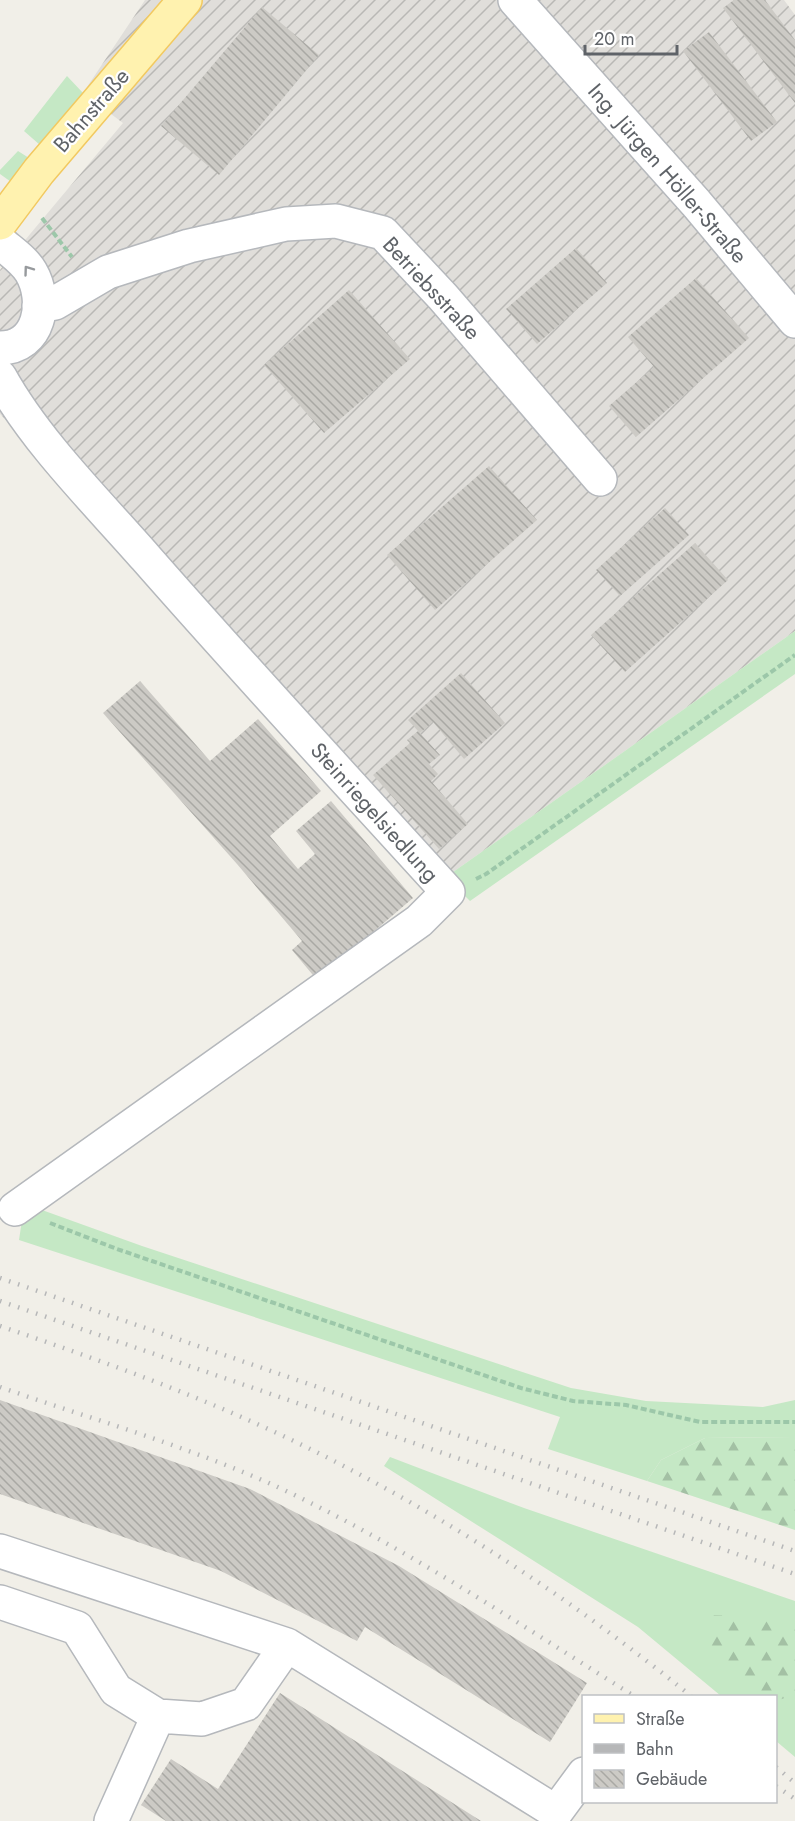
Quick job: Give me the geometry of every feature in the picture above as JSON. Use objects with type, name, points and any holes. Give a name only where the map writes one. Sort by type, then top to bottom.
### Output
[{"type":"main road","name":"Bahnstraße","points":[[0,223],[39,171],[185,0]]},
{"type":"street","name":"Ing. Jürgen Höller-Straße","points":[[515,0],[696,203],[795,321]]},
{"type":"street","name":"Betriebsstraße","points":[[39,306],[55,303],[108,272],[189,246],[286,224],[336,221],[383,233],[443,297],[600,479]]},
{"type":"street","points":[[0,242],[30,271],[38,287],[39,306],[36,323],[26,340],[20,344],[0,348]]},
{"type":"street","name":"Steinriegelsiedlung","points":[[0,377],[10,396],[66,467],[236,660],[448,892],[419,921],[15,1209]]},
{"type":"street","points":[[0,1551],[287,1645],[553,1817],[582,1777]]},
{"type":"street","points":[[0,1602],[77,1628],[116,1690],[158,1716],[202,1719],[246,1704],[287,1645]]},
{"type":"street","points":[[111,1821],[158,1716]]},
{"type":"path","points":[[39,213],[45,225],[91,284]]},
{"type":"path","points":[[448,892],[486,874],[795,655]]},
{"type":"path","points":[[15,1209],[117,1248],[521,1388],[573,1401],[626,1405],[700,1422],[795,1422]]},
{"type":"shaded area","points":[[145,0],[784,0],[795,15],[795,631],[446,877],[0,414],[0,270],[123,123],[83,93]]},
{"type":"green space","points":[[67,76],[83,93],[45,145],[40,145],[24,131]]},
{"type":"green space","points":[[18,151],[29,158],[14,184],[0,174],[0,170]]},
{"type":"green space","points":[[795,631],[795,674],[470,901],[446,877]]},
{"type":"green space","points":[[42,1210],[142,1246],[571,1388],[646,1401],[763,1407],[795,1400],[795,1437],[705,1438],[661,1460],[647,1481],[548,1449],[560,1417],[19,1240],[22,1220]]},
{"type":"green space","points":[[795,1437],[795,1530],[647,1481],[661,1460],[705,1438]]},
{"type":"green space","points":[[390,1457],[524,1508],[795,1601],[795,1757],[777,1742],[777,1695],[720,1695],[638,1627],[384,1466]]},
{"type":"green space","points":[[714,1615],[795,1618],[795,1694],[779,1700],[777,1695],[765,1695],[739,1687],[706,1648],[706,1630]]},
{"type":"building","points":[[734,0],[765,0],[795,40],[795,103],[723,8]]},
{"type":"building","points":[[262,7],[319,55],[219,175],[161,126]]},
{"type":"building","points":[[709,32],[777,122],[751,141],[683,51]]},
{"type":"building","points":[[576,248],[607,283],[537,344],[506,309]]},
{"type":"building","points":[[696,278],[749,338],[636,437],[609,406],[654,367],[628,337]]},
{"type":"building","points":[[349,290],[410,359],[324,433],[264,365]]},
{"type":"building","points":[[489,466],[537,520],[435,610],[387,555]]},
{"type":"building","points":[[665,508],[689,535],[620,596],[596,570]]},
{"type":"building","points":[[695,543],[728,580],[625,672],[591,635]]},
{"type":"building","points":[[461,673],[505,723],[464,759],[433,722],[420,733],[440,755],[429,764],[438,774],[431,781],[468,824],[439,849],[373,775],[410,743],[407,740],[418,731],[408,720]]},
{"type":"building","points":[[140,681],[210,761],[258,719],[321,791],[270,836],[298,869],[315,854],[296,831],[331,801],[413,898],[317,980],[292,950],[302,941],[103,713]]},
{"type":"building","points":[[0,1400],[250,1489],[399,1566],[587,1683],[550,1742],[365,1627],[357,1641],[221,1571],[0,1494]]},
{"type":"building","points":[[280,1693],[481,1821],[166,1821],[141,1805],[171,1759],[218,1789]]},
{"type":"railway","points":[[0,1278],[795,1551]]},
{"type":"railway","points":[[0,1301],[795,1574]]},
{"type":"railway","points":[[0,1326],[106,1363],[211,1404],[334,1461],[441,1521],[544,1586],[594,1621],[690,1695]]},
{"type":"railway","points":[[0,1387],[178,1447],[282,1489],[417,1561],[632,1695]]},
{"type":"railway","points":[[777,1768],[795,1783]]},
{"type":"railway","points":[[777,1787],[795,1799]]}]
